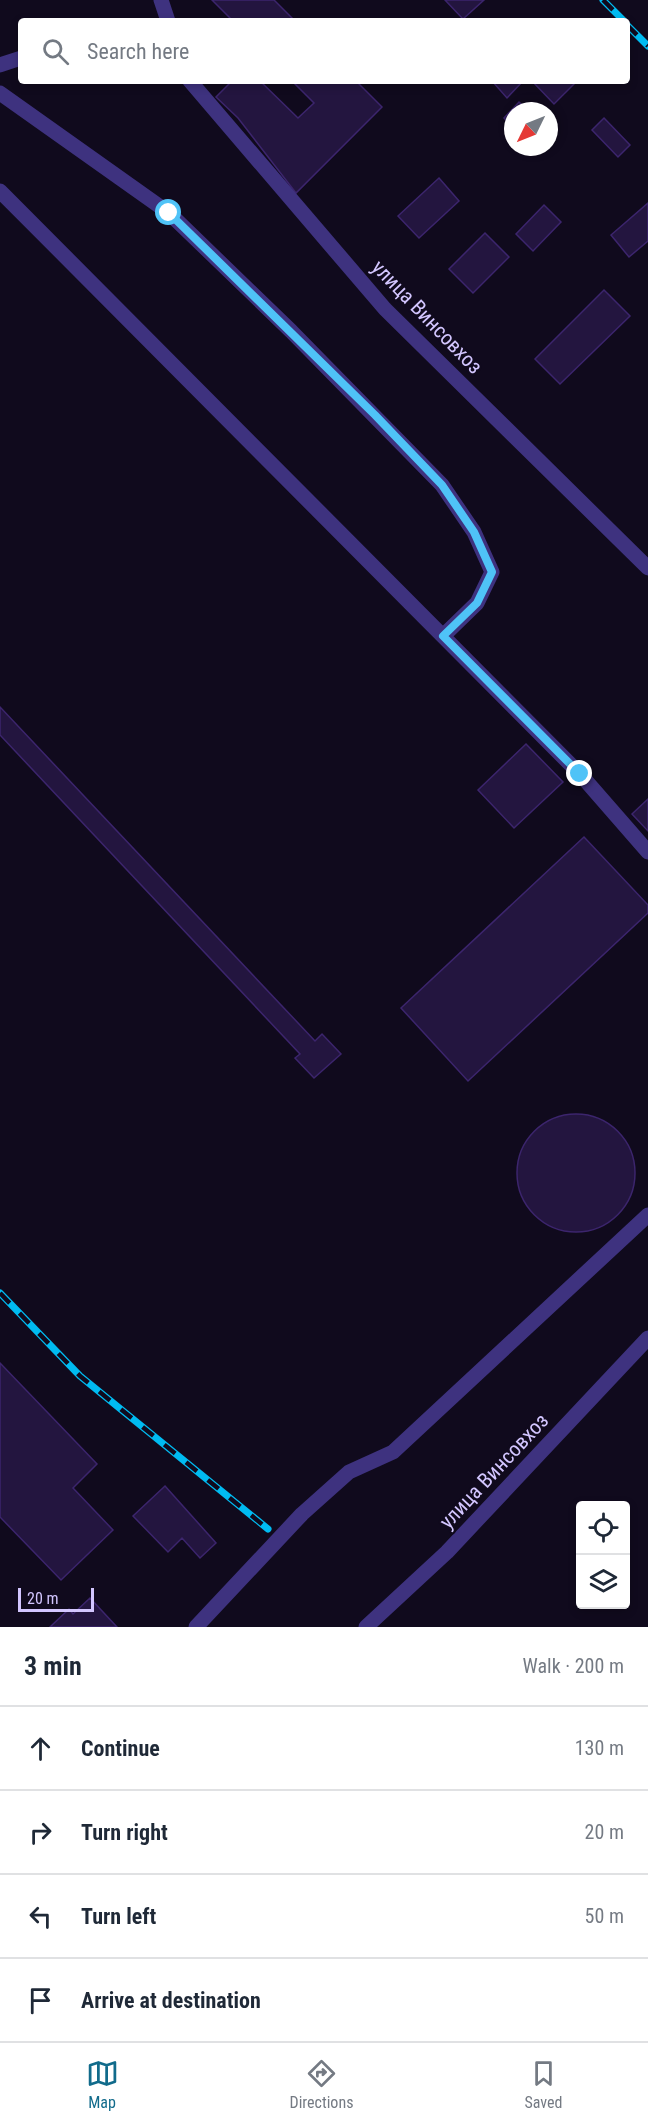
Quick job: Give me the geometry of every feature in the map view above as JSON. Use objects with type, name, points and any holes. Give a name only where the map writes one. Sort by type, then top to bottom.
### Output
[{"type":"street","points":[[161,0],[167,18]]},
{"type":"street","points":[[0,65],[18,59]]},
{"type":"street","name":"улица Винсовхоз","points":[[193,84],[385,309],[648,568]]},
{"type":"street","points":[[0,93],[169,213],[367,406],[442,485],[474,532],[492,572],[477,603],[443,636]]},
{"type":"street","points":[[0,191],[580,774],[648,852]]},
{"type":"street","points":[[196,1627],[302,1514],[349,1472],[393,1452],[648,1215]]},
{"type":"street","name":"улица Винсовхоз","points":[[366,1627],[447,1552],[648,1338]]},
{"type":"building","points":[[212,0],[274,0],[292,18],[230,18]]},
{"type":"building","points":[[445,0],[484,0],[464,18]]},
{"type":"building","points":[[229,84],[263,84],[298,118],[314,103],[295,84],[359,84],[382,107],[296,193],[238,118],[216,97]]},
{"type":"building","points":[[495,84],[520,84],[507,98]]},
{"type":"building","points":[[535,84],[574,84],[556,102],[552,102]]},
{"type":"building","points":[[604,118],[630,145],[618,157],[592,130]]},
{"type":"building","points":[[439,178],[459,201],[419,238],[398,216]]},
{"type":"building","points":[[648,203],[648,241],[629,257],[611,235]]},
{"type":"building","points":[[544,205],[561,222],[533,251],[516,234]]},
{"type":"building","points":[[485,233],[509,257],[473,293],[449,269]]},
{"type":"building","points":[[604,290],[630,316],[560,384],[535,359]]},
{"type":"building","points":[[0,707],[315,1041],[322,1034],[341,1054],[314,1078],[295,1058],[300,1054],[0,735]]},
{"type":"building","points":[[526,744],[563,782],[514,828],[478,790]]},
{"type":"building","points":[[648,799],[648,831],[632,814]]},
{"type":"building","points":[[584,837],[648,905],[648,913],[468,1081],[401,1008]]},
{"type":"building","points":[[576,1114],[587,1115],[609,1124],[625,1140],[634,1162],[634,1184],[625,1206],[609,1222],[587,1231],[576,1232],[565,1231],[543,1222],[527,1206],[518,1184],[517,1173],[518,1162],[527,1140],[543,1124],[565,1115]]},
{"type":"building","points":[[0,1363],[97,1464],[73,1488],[113,1530],[61,1580],[0,1517]]},
{"type":"building","points":[[165,1486],[216,1543],[200,1558],[182,1538],[168,1552],[133,1516]]},
{"type":"building","points":[[90,1598],[117,1627],[50,1627],[69,1609],[73,1614]]},
{"type":"railway","points":[[603,0],[621,18]]},
{"type":"railway","points":[[630,28],[648,46]]},
{"type":"railway","points":[[0,1293],[80,1376],[268,1529]]},
{"type":"route","points":[[169,213],[291,331],[442,485],[474,532],[492,572],[477,603],[443,636],[580,774]]}]
